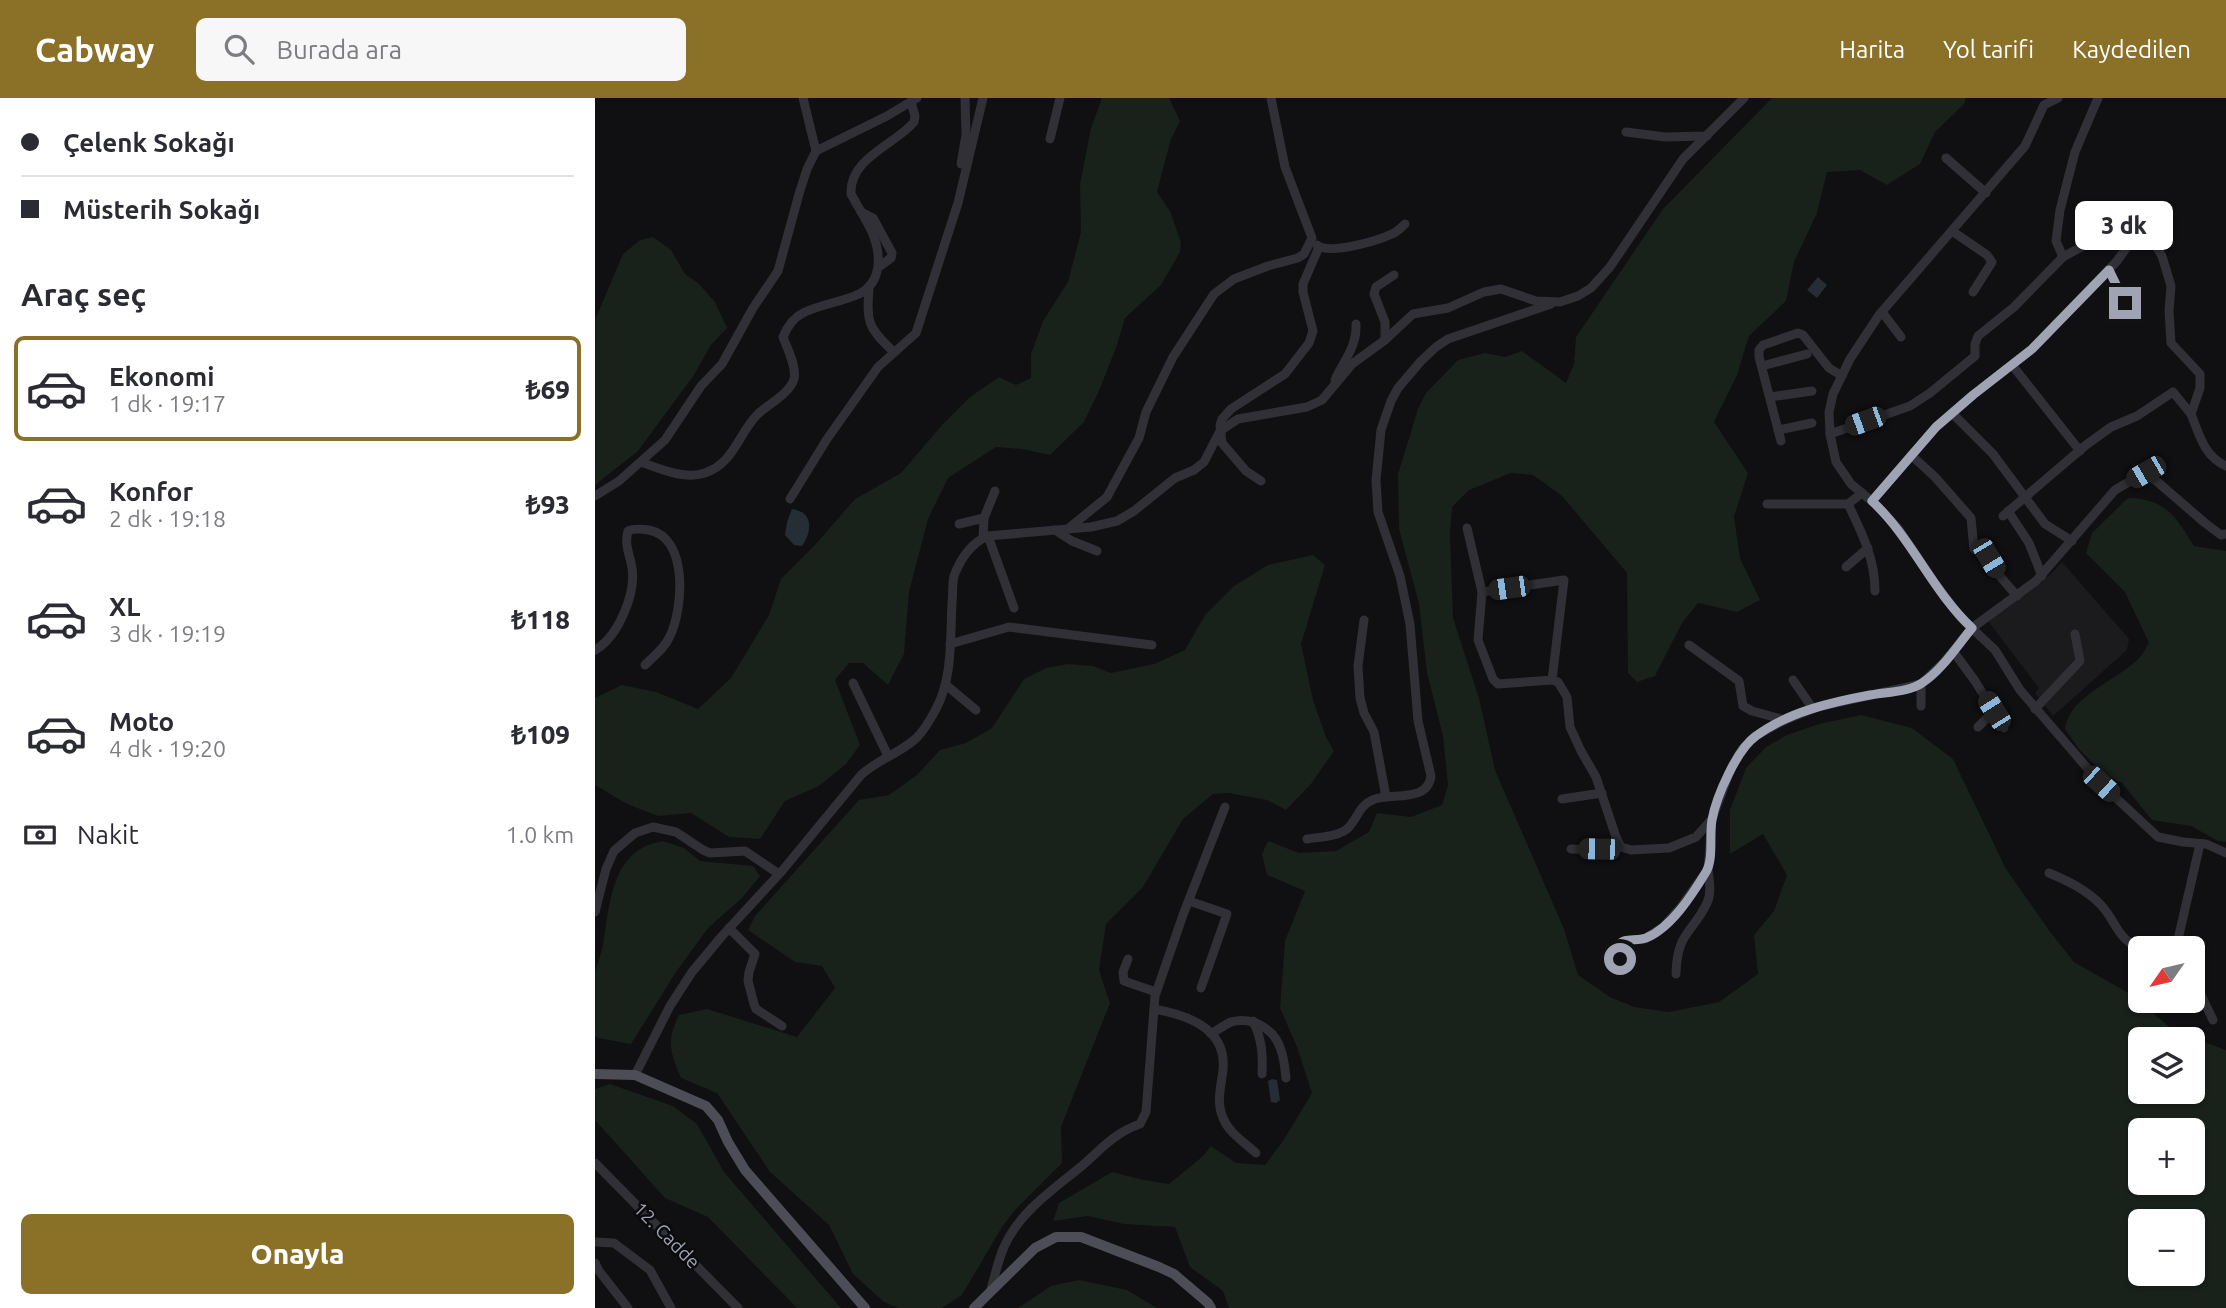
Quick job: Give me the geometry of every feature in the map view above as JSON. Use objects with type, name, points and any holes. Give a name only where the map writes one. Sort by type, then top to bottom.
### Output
[{"type":"main road","points":[[595,1074],[635,1075],[705,1106],[718,1121],[745,1170],[865,1308]]},
{"type":"main road","points":[[974,1308],[1035,1248],[1056,1237],[1081,1237],[1174,1274],[1211,1308]]},
{"type":"street","points":[[803,98],[816,151]]},
{"type":"street","points":[[961,190],[959,175],[967,135],[965,98]]},
{"type":"street","points":[[790,499],[827,439],[878,367],[916,332],[961,190],[983,98]]},
{"type":"street","points":[[1050,139],[1060,98]]},
{"type":"street","points":[[1271,98],[1285,167],[1312,238],[1319,247],[1324,249],[1357,245],[1394,234],[1405,224]]},
{"type":"street","points":[[1307,839],[1343,831],[1363,805],[1375,799],[1426,790],[1430,785],[1431,776],[1418,721],[1410,624],[1402,588],[1378,512],[1375,480],[1381,430],[1398,388],[1436,347],[1448,340],[1578,296],[1591,288],[1610,267],[1683,159],[1744,98]]},
{"type":"street","points":[[2058,98],[2044,105],[2025,146],[1882,312],[1850,359],[1833,394],[1829,412],[1836,462],[1851,484],[1898,528],[1961,618],[1994,650],[2035,709],[2101,784],[2158,837],[2206,844],[2226,853]]},
{"type":"street","points":[[2063,257],[2056,242],[2060,210],[2075,152],[2098,98]]},
{"type":"street","points":[[595,496],[619,481],[665,440],[701,386],[722,365],[753,308],[778,271],[799,194],[816,151],[914,100],[914,122],[859,169],[851,189],[851,194],[873,234],[880,266],[869,286],[861,293],[803,313],[789,324],[783,337],[795,376],[793,380],[789,387],[756,415],[737,447],[715,468],[702,474],[687,475],[641,463]]},
{"type":"street","points":[[1626,132],[1707,136]]},
{"type":"street","points":[[1946,158],[1986,192]]},
{"type":"street","points":[[1830,434],[1910,406],[1930,393],[1975,356],[1978,336],[2014,307],[2063,257],[2114,227],[2132,223],[2150,236],[2162,256],[2171,286],[2171,344],[2200,374],[2200,388],[2191,414]]},
{"type":"street","points":[[1872,501],[1936,427],[2032,349],[2109,270],[2140,229]]},
{"type":"street","points":[[1952,231],[1992,262],[1973,292]]},
{"type":"street","points":[[1068,529],[1107,497],[1139,438],[1146,412],[1174,357],[1214,294],[1234,279],[1298,258],[1308,248],[1312,238]]},
{"type":"street","points":[[635,1075],[692,972],[779,874],[860,775],[872,764],[917,738],[936,710],[946,685],[954,578],[965,555],[985,537],[1091,527],[1117,521],[1175,478],[1194,470],[1204,462],[1220,431],[1222,419],[1231,409],[1285,374],[1309,343],[1313,331],[1303,284],[1319,247]]},
{"type":"street","points":[[2109,270],[2125,303],[2114,310]]},
{"type":"street","points":[[1385,340],[1385,322],[1374,294],[1376,287],[1394,275]]},
{"type":"street","points":[[869,286],[870,325],[893,351]]},
{"type":"street","points":[[1220,431],[1238,419],[1307,407],[1322,400],[1352,364],[1385,340],[1413,314],[1448,308],[1484,292],[1501,289],[1535,301],[1556,302]]},
{"type":"street","points":[[1882,312],[1901,337]]},
{"type":"street","points":[[1332,388],[1341,366],[1352,350],[1356,339],[1356,324]]},
{"type":"street","points":[[1781,441],[1759,350],[1763,345],[1797,333],[1803,335],[1829,368],[1842,376]]},
{"type":"street","points":[[1762,366],[1807,354]]},
{"type":"street","points":[[2011,365],[2080,451]]},
{"type":"street","points":[[1770,397],[1812,391]]},
{"type":"street","points":[[2042,576],[2029,543],[2006,514],[2112,427],[2137,416],[2173,392],[2191,414],[2205,449],[2217,462],[2226,466]]},
{"type":"street","points":[[1952,413],[1993,454],[2045,524],[2071,541]]},
{"type":"street","points":[[1779,430],[1812,424]]},
{"type":"street","points":[[1220,431],[1222,443],[1232,457],[1261,481]]},
{"type":"street","points":[[1911,455],[1935,477],[1971,518],[1973,549],[1989,558],[1998,574],[2017,596]]},
{"type":"street","points":[[1676,974],[1676,954],[1680,944],[1708,902],[1712,819],[1732,766],[1742,749],[1755,736],[1813,709],[1921,684],[1972,628],[2042,576],[2115,490],[2146,472],[2205,523],[2221,535],[2226,534]]},
{"type":"street","points":[[995,491],[984,518],[985,537],[1014,608]]},
{"type":"street","points":[[1767,504],[1848,504],[1862,493]]},
{"type":"street","points":[[1848,504],[1868,548],[1875,572],[1875,591]]},
{"type":"street","points":[[959,524],[984,518]]},
{"type":"street","points":[[1467,528],[1482,592],[1478,640],[1493,679],[1498,684],[1552,680],[1558,682],[1567,698],[1570,727],[1596,777],[1621,847]]},
{"type":"street","points":[[595,650],[611,635],[626,614],[632,570],[626,548],[628,531],[651,530],[660,534],[671,546],[679,562],[678,603],[672,634],[645,665]]},
{"type":"street","points":[[1055,530],[1072,541],[1097,551]]},
{"type":"street","points":[[1846,568],[1868,548]]},
{"type":"street","points":[[1482,592],[1563,580],[1552,680]]},
{"type":"street","points":[[1364,620],[1358,666],[1360,698],[1374,732],[1386,797]]},
{"type":"street","points":[[950,644],[1009,627],[1151,645]]},
{"type":"street","points":[[2035,709],[2080,661],[2075,634]]},
{"type":"street","points":[[1689,645],[1739,681],[1743,706],[1785,720]]},
{"type":"street","points":[[1953,651],[2004,728]]},
{"type":"street","points":[[1793,680],[1813,709]]},
{"type":"street","points":[[853,683],[888,756]]},
{"type":"street","points":[[1921,684],[1921,706]]},
{"type":"street","points":[[946,685],[977,710]]},
{"type":"street","points":[[1978,727],[1994,711]]},
{"type":"street","points":[[1562,799],[1602,793]]},
{"type":"street","points":[[991,1289],[1004,1246],[1022,1219],[1113,1137],[1140,1124],[1146,1112],[1156,992],[1226,807]]},
{"type":"street","points":[[1571,849],[1669,848],[1696,836],[1712,819]]},
{"type":"street","points":[[595,912],[606,869],[614,851],[635,833],[653,827],[676,832],[710,853],[745,851],[779,874]]},
{"type":"street","points":[[2179,936],[2200,844]]},
{"type":"street","points":[[1620,959],[1617,947],[1619,943],[1644,939],[1663,927],[1681,908],[1708,869]]},
{"type":"street","points":[[2049,873],[2093,897],[2103,907],[2123,939],[2128,942]]},
{"type":"street","points":[[1189,901],[1227,914],[1201,988]]},
{"type":"street","points":[[729,928],[755,954],[748,981],[754,1004],[782,1026]]},
{"type":"street","points":[[1128,959],[1123,972],[1124,981],[1156,992]]},
{"type":"street","points":[[2205,1003],[2213,1020]]},
{"type":"street","points":[[1154,1009],[1176,1013],[1201,1025],[1218,1041],[1223,1054],[1218,1104],[1221,1116],[1227,1128],[1256,1153]]},
{"type":"street","points":[[1211,1034],[1229,1023],[1253,1021],[1266,1029],[1281,1048],[1286,1078]]},
{"type":"street","points":[[1253,1021],[1259,1033],[1263,1053],[1262,1074]]},
{"type":"street","name":"12. Cadde","points":[[595,1163],[738,1308]]},
{"type":"street","points":[[595,1242],[614,1243],[650,1270],[671,1308]]},
{"type":"street","points":[[595,1263],[628,1308]]},
{"type":"shaded area","points":[[1102,98],[1169,98],[1180,121],[1171,139],[1157,192],[1170,211],[1181,242],[1180,252],[1161,285],[1125,318],[1099,391],[1084,422],[1050,455],[996,447],[948,478],[928,519],[909,592],[904,654],[888,685],[863,663],[849,663],[835,680],[860,745],[846,764],[819,786],[785,801],[760,839],[729,837],[691,813],[658,816],[627,804],[595,785],[595,698],[622,685],[656,692],[698,709],[731,678],[769,615],[781,579],[855,499],[901,473],[970,397],[999,377],[1016,385],[1031,378],[1031,354],[1043,321],[1068,282],[1081,232],[1080,184],[1091,128]]},
{"type":"shaded area","points":[[1772,98],[1966,98],[1964,104],[1935,132],[1920,164],[1887,185],[1860,170],[1827,172],[1817,213],[1794,262],[1786,301],[1749,336],[1737,375],[1714,422],[1748,473],[1734,517],[1740,558],[1760,600],[1737,612],[1698,603],[1682,623],[1655,676],[1637,682],[1628,673],[1627,573],[1562,496],[1533,475],[1511,473],[1469,490],[1452,507],[1450,534],[1453,618],[1479,698],[1495,770],[1564,929],[1578,975],[1610,997],[1634,1007],[1669,1012],[1719,1002],[1758,974],[1754,935],[1774,911],[1787,875],[1763,834],[1730,854],[1730,810],[1746,768],[1766,747],[1787,735],[1819,724],[1861,715],[1912,728],[1953,759],[2006,869],[2074,962],[2128,993],[2128,1013],[2153,1013],[2170,1027],[2128,1027],[2128,1104],[2205,1104],[2205,1042],[2226,1050],[2226,1308],[1229,1308],[1223,1291],[1190,1267],[1175,1227],[1124,1224],[1088,1216],[1053,1221],[1059,1203],[1112,1172],[1169,1184],[1202,1157],[1211,1146],[1236,1163],[1265,1165],[1312,1093],[1297,1047],[1280,1008],[1285,941],[1305,891],[1267,875],[1262,854],[1268,841],[1299,853],[1336,851],[1369,832],[1377,813],[1411,817],[1442,805],[1448,785],[1443,736],[1427,673],[1419,604],[1399,529],[1398,474],[1418,409],[1426,393],[1458,360],[1485,353],[1505,357],[1522,351],[1566,383],[1574,364],[1576,337],[1663,209]]},
{"type":"shaded area","points":[[653,237],[671,250],[685,274],[698,283],[715,302],[727,328],[711,345],[694,375],[638,451],[595,485],[595,320],[623,254],[640,240]]},
{"type":"shaded area","points":[[1818,277],[1827,285],[1817,298],[1807,290]]},
{"type":"shaded area","points":[[2128,498],[2161,506],[2175,518],[2194,546],[2226,551],[2226,842],[2218,841],[2191,826],[2152,820],[2122,783],[2105,775],[2079,749],[2065,729],[2076,706],[2131,666],[2149,643],[2125,592],[2086,553],[2092,533]]},
{"type":"shaded area","points":[[792,509],[804,514],[809,523],[808,535],[802,546],[794,545],[785,535]]},
{"type":"shaded area","points":[[1313,555],[1325,565],[1301,644],[1313,700],[1334,751],[1311,784],[1286,810],[1267,800],[1228,793],[1213,794],[1183,819],[1143,887],[1106,924],[1099,970],[1110,1003],[1061,1127],[1062,1163],[1015,1210],[1002,1227],[962,1295],[942,1308],[898,1308],[884,1302],[853,1274],[829,1225],[770,1172],[717,1093],[681,1078],[671,1046],[672,1032],[679,1015],[707,1009],[797,1037],[835,988],[822,966],[795,962],[748,930],[755,916],[859,800],[889,795],[917,775],[940,750],[966,743],[992,728],[1024,679],[1046,668],[1068,664],[1093,666],[1111,673],[1154,664],[1185,650],[1205,615],[1234,586],[1268,565]]},
{"type":"shaded area","points":[[2062,562],[2129,639],[2127,650],[2053,716],[2035,693],[2039,688],[1988,621],[2046,579]]},
{"type":"shaded area","points":[[663,841],[684,848],[700,861],[753,866],[760,876],[742,898],[708,928],[676,972],[631,1044],[598,1038],[595,1036],[595,976],[611,896],[623,867],[633,855],[646,846]]},
{"type":"shaded area","points":[[1277,1080],[1280,1100],[1276,1103],[1271,1102],[1268,1081]]},
{"type":"shaded area","points":[[610,1084],[673,1106],[697,1124],[724,1172],[841,1308],[797,1308],[708,1217],[665,1198],[595,1120],[595,1089]]},
{"type":"shaded area","points":[[1079,1280],[1127,1290],[1157,1308],[1018,1308],[1051,1286]]},
{"type":"route","points":[[1620,959],[1617,947],[1619,943],[1623,940],[1644,939],[1663,927],[1681,908],[1708,869],[1712,819],[1732,766],[1742,749],[1755,736],[1817,707],[1921,684],[1943,663],[1972,628],[1961,618],[1934,582],[1898,528],[1872,501],[1936,427],[2032,349],[2109,270],[2125,303]]}]
